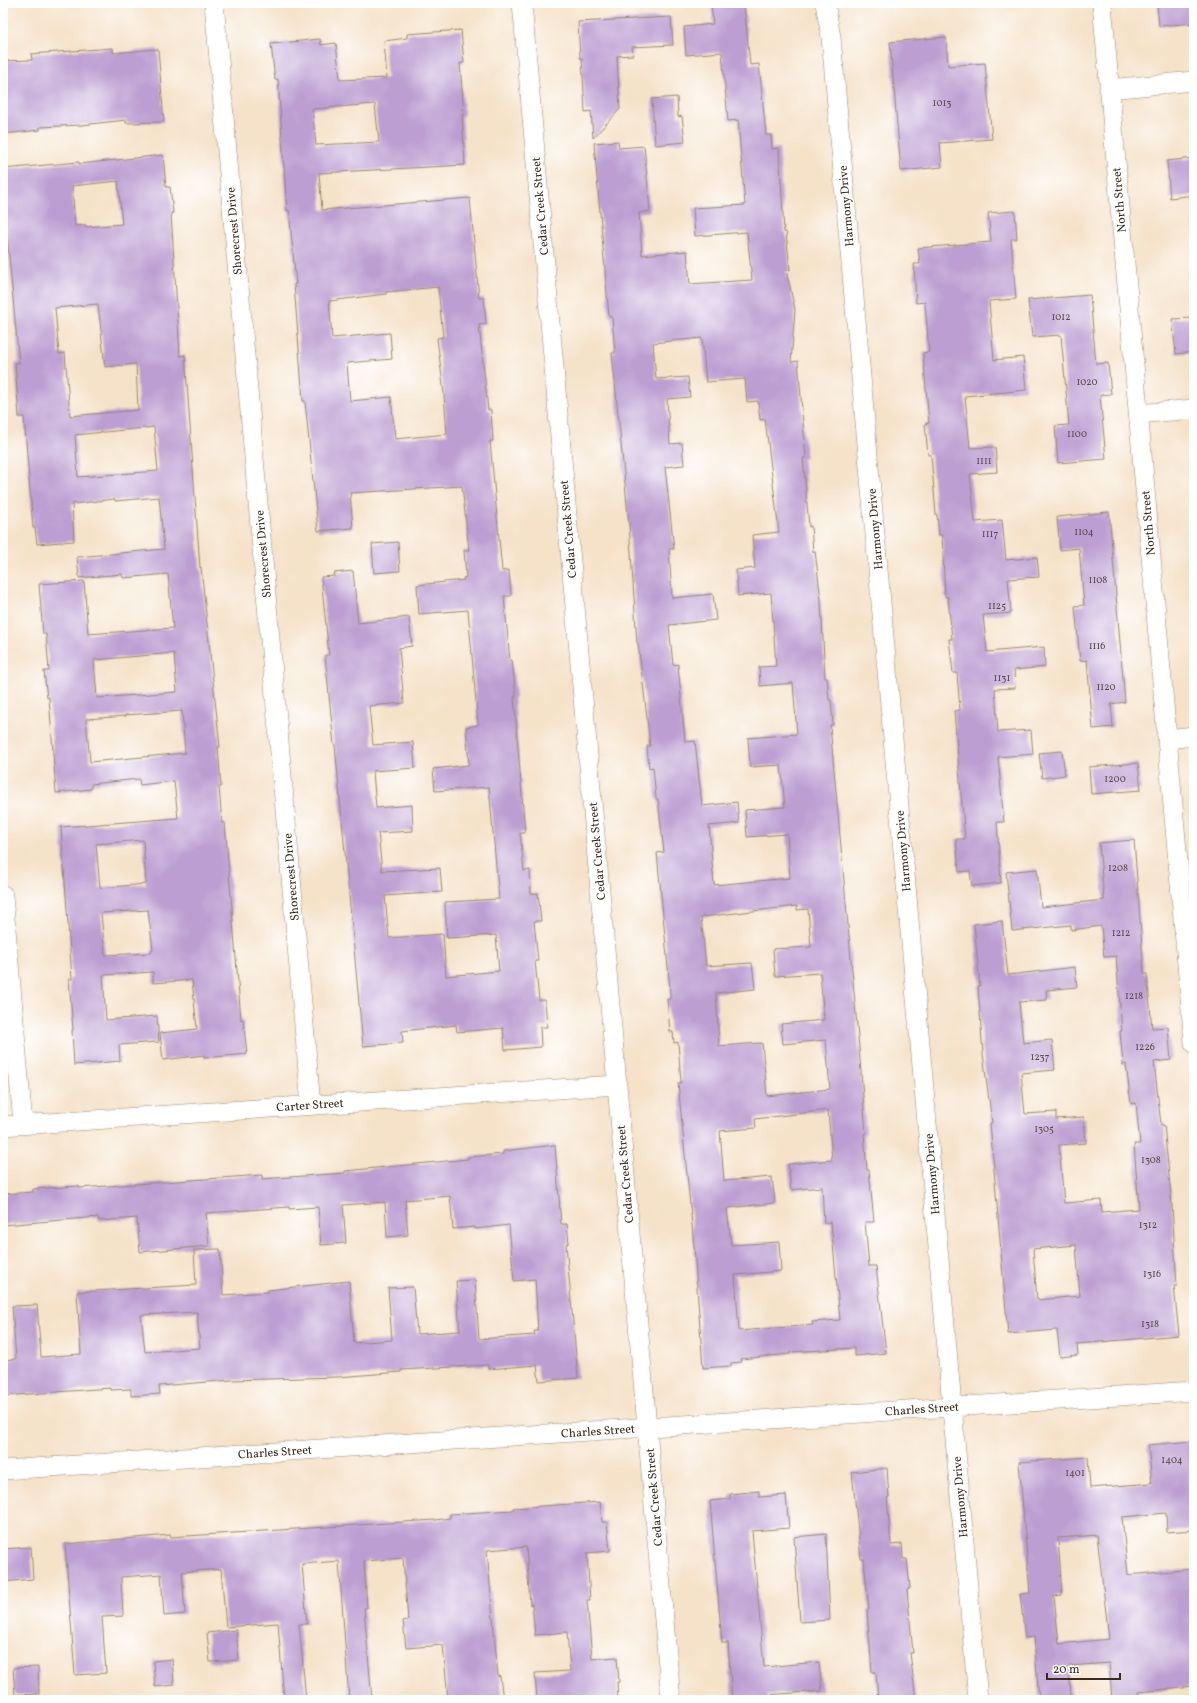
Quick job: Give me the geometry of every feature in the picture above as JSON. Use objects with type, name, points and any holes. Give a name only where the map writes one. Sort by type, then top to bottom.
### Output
[{"type":"street","name":"Shorecrest Drive","points":[[214,3],[311,1105]]},
{"type":"street","name":"Cedar Creek Street","points":[[522,3],[671,1700]]},
{"type":"street","name":"Harmony Drive","points":[[825,3],[832,37],[978,1700]]},
{"type":"street","name":"North Street","points":[[1102,3],[1194,1043]]},
{"type":"street","points":[[1109,89],[1194,81]]},
{"type":"street","points":[[1138,414],[1194,409]]},
{"type":"street","points":[[1167,739],[1194,736]]},
{"type":"street","points":[[3,895],[23,1124]]},
{"type":"street","name":"Carter Street","points":[[3,1126],[617,1084]]},
{"type":"street","name":"Charles Street","points":[[3,1470],[1194,1391]]},
{"type":"building","points":[[711,3],[744,3],[750,65],[759,64],[766,135],[771,135],[772,149],[779,148],[784,232],[786,232],[790,270],[786,270],[795,309],[791,362],[798,361],[806,458],[803,458],[809,527],[811,526],[813,552],[815,551],[821,600],[825,678],[827,678],[829,700],[831,700],[833,725],[830,725],[859,1048],[866,1133],[864,1134],[867,1170],[869,1170],[874,1222],[865,1222],[869,1266],[876,1266],[886,1353],[854,1356],[854,1348],[790,1352],[790,1354],[741,1359],[742,1362],[731,1363],[731,1366],[703,1368],[694,1246],[678,1083],[681,1083],[678,1042],[674,1043],[673,1032],[670,1032],[667,999],[670,999],[670,988],[657,853],[664,852],[653,767],[649,768],[647,746],[650,746],[637,643],[629,524],[612,353],[615,353],[612,317],[609,317],[594,143],[618,141],[619,148],[644,146],[650,211],[639,213],[642,255],[687,251],[690,284],[752,280],[747,232],[695,236],[693,208],[745,205],[738,120],[728,121],[722,52],[686,55],[684,27],[713,24]],"holes":[[[702,338],[706,382],[745,379],[747,402],[758,401],[760,420],[765,419],[779,532],[752,535],[755,568],[736,570],[738,596],[771,593],[776,666],[759,667],[760,686],[793,683],[797,734],[748,738],[750,767],[781,765],[785,807],[745,810],[747,837],[787,834],[790,878],[714,885],[709,826],[739,823],[737,802],[702,806],[695,741],[685,742],[678,664],[673,665],[669,625],[716,620],[713,594],[672,598],[669,549],[674,549],[665,467],[684,465],[682,443],[670,444],[667,399],[690,397],[688,377],[656,379],[653,343]],[[797,906],[797,910],[808,909],[811,947],[773,949],[775,976],[820,973],[824,1020],[781,1024],[783,1044],[826,1040],[830,1089],[767,1096],[762,1043],[719,1046],[716,993],[755,989],[752,963],[706,966],[701,917]],[[828,1110],[832,1160],[788,1164],[791,1190],[822,1187],[824,1223],[831,1222],[840,1320],[812,1322],[813,1325],[739,1331],[735,1275],[781,1271],[779,1242],[731,1245],[727,1208],[775,1203],[772,1177],[724,1181],[720,1131],[756,1128],[755,1119]]]},
{"type":"building","points":[[1157,3],[1194,3],[1194,23],[1159,26]]},
{"type":"building","points":[[671,17],[673,45],[632,47],[633,55],[617,56],[620,109],[593,138],[591,111],[585,112],[578,22]]},
{"type":"building","points":[[461,30],[464,63],[460,63],[464,115],[462,115],[465,165],[319,173],[322,210],[470,198],[479,298],[484,298],[486,324],[479,325],[488,410],[491,410],[493,441],[490,441],[502,571],[509,570],[511,596],[504,596],[510,661],[512,660],[516,697],[514,697],[525,833],[520,833],[524,871],[530,870],[531,894],[538,893],[541,921],[534,921],[538,961],[535,961],[539,1000],[545,1000],[547,1027],[540,1027],[541,1047],[505,1050],[503,1028],[457,1032],[456,1025],[402,1031],[403,1043],[363,1046],[335,745],[325,655],[329,655],[321,577],[335,576],[334,573],[353,571],[358,623],[409,617],[412,646],[399,648],[404,703],[369,706],[373,745],[413,742],[415,768],[373,771],[376,808],[412,805],[413,831],[378,833],[382,871],[440,868],[442,892],[385,896],[389,938],[443,934],[446,976],[499,971],[496,935],[447,938],[445,902],[499,899],[489,787],[435,791],[433,769],[469,765],[466,727],[478,725],[468,610],[419,614],[417,585],[464,580],[463,578],[466,577],[464,550],[469,550],[462,486],[350,493],[353,528],[318,531],[305,401],[303,401],[294,284],[296,284],[289,210],[287,211],[278,79],[275,80],[271,44],[320,39],[321,45],[336,43],[340,80],[387,78],[384,41],[407,38],[407,34]],"holes":[[[375,104],[379,142],[316,145],[312,109]],[[438,287],[443,337],[437,338],[447,434],[395,439],[391,397],[350,401],[347,363],[392,359],[390,333],[332,338],[329,301],[386,294],[386,292]]]},
{"type":"building","points":[[946,37],[948,66],[985,63],[992,139],[940,143],[942,167],[901,171],[890,42]]},
{"type":"building","points":[[113,48],[113,53],[158,49],[164,122],[126,123],[126,120],[82,125],[40,127],[40,130],[3,134],[3,61],[32,60],[31,54]]},
{"type":"building","points":[[677,97],[678,117],[682,116],[685,142],[655,145],[652,99]]},
{"type":"building","points":[[163,155],[166,187],[170,187],[173,213],[171,213],[180,356],[185,355],[200,568],[201,567],[220,747],[218,747],[221,787],[219,787],[222,823],[225,823],[241,1020],[243,1019],[247,1054],[204,1058],[204,1055],[163,1060],[160,1033],[197,1029],[192,980],[153,983],[153,972],[103,975],[106,1020],[157,1016],[159,1042],[119,1045],[120,1061],[74,1065],[69,979],[72,979],[61,827],[178,818],[174,781],[140,785],[139,779],[91,784],[91,789],[56,793],[49,697],[47,698],[44,671],[49,671],[46,634],[43,634],[39,584],[84,581],[88,634],[173,628],[168,574],[123,578],[122,574],[79,578],[77,557],[164,549],[159,497],[115,501],[115,499],[72,504],[74,541],[37,544],[35,528],[33,528],[24,417],[19,417],[15,363],[19,363],[3,192],[3,169],[79,162],[79,164]],"holes":[[[118,181],[122,224],[86,227],[85,225],[75,226],[72,186]],[[98,304],[105,367],[136,364],[138,410],[70,416],[65,353],[59,354],[55,308]],[[154,427],[158,471],[78,477],[75,435]],[[174,653],[177,692],[97,698],[94,660]],[[182,711],[185,753],[90,762],[86,719],[126,716],[125,715]],[[143,840],[146,884],[100,888],[96,844]],[[148,910],[153,950],[151,953],[105,955],[101,913]]]},
{"type":"building","points":[[1194,158],[1194,195],[1170,198],[1167,161]]},
{"type":"building","points":[[1015,211],[1017,239],[1011,239],[1016,299],[989,301],[994,360],[1023,357],[1026,390],[965,396],[970,448],[995,447],[997,472],[970,474],[975,522],[1002,520],[1006,560],[1037,557],[1039,577],[1008,579],[1011,613],[983,615],[987,652],[1044,647],[1045,667],[1014,670],[1015,688],[995,689],[998,732],[1031,730],[1033,754],[998,757],[1004,822],[997,822],[1001,883],[972,886],[970,871],[959,872],[956,839],[965,839],[954,711],[960,710],[957,673],[953,673],[949,639],[952,639],[948,597],[945,597],[942,535],[939,535],[931,455],[928,455],[925,424],[929,423],[923,353],[929,352],[925,302],[916,303],[914,264],[920,264],[918,248],[991,242],[988,213]]},
{"type":"building","points":[[1090,295],[1096,364],[1108,363],[1111,394],[1100,395],[1106,459],[1058,463],[1055,426],[1069,425],[1061,335],[1032,337],[1028,300]]},
{"type":"building","points":[[1194,318],[1194,352],[1176,354],[1172,319]]},
{"type":"building","points":[[1109,512],[1125,702],[1111,704],[1113,727],[1093,729],[1087,660],[1080,661],[1075,606],[1084,605],[1079,548],[1060,550],[1057,517]]},
{"type":"building","points":[[398,542],[400,571],[374,573],[372,544]]},
{"type":"building","points":[[1062,751],[1065,775],[1042,778],[1039,753]]},
{"type":"building","points":[[1138,763],[1141,790],[1091,794],[1089,767]]},
{"type":"building","points":[[1134,840],[1144,974],[1147,974],[1152,1028],[1168,1027],[1171,1060],[1154,1062],[1161,1125],[1164,1125],[1172,1206],[1177,1286],[1174,1286],[1179,1335],[1077,1344],[1078,1355],[1060,1357],[1057,1330],[1008,1334],[990,1123],[992,1123],[983,1054],[978,986],[980,986],[974,924],[1002,921],[1008,975],[1075,967],[1077,987],[1046,990],[1047,1000],[1019,1002],[1023,1043],[1052,1040],[1055,1070],[1021,1073],[1025,1114],[1056,1112],[1056,1119],[1084,1117],[1086,1143],[1059,1145],[1064,1203],[1101,1200],[1102,1212],[1139,1209],[1134,1144],[1140,1144],[1136,1103],[1131,1104],[1126,1064],[1123,1065],[1116,956],[1104,957],[1101,926],[1071,930],[1071,925],[1012,931],[1006,872],[1037,869],[1041,907],[1104,900],[1099,843]],"holes":[[[1076,1245],[1080,1296],[1037,1300],[1033,1249]]]},
{"type":"building","points":[[555,1145],[561,1224],[567,1224],[569,1243],[566,1244],[578,1378],[539,1381],[537,1365],[488,1369],[488,1365],[401,1370],[401,1372],[338,1377],[232,1380],[159,1386],[160,1394],[131,1396],[131,1389],[110,1390],[110,1388],[3,1396],[3,1360],[16,1359],[12,1306],[37,1305],[41,1357],[81,1354],[77,1292],[196,1285],[194,1250],[220,1249],[223,1295],[268,1292],[268,1290],[349,1281],[354,1343],[392,1340],[388,1288],[413,1287],[417,1334],[460,1331],[456,1281],[475,1280],[479,1339],[535,1335],[534,1331],[538,1331],[535,1279],[514,1281],[509,1225],[475,1229],[475,1227],[453,1229],[450,1196],[405,1200],[408,1235],[387,1237],[385,1202],[343,1205],[346,1243],[321,1245],[318,1207],[289,1209],[289,1207],[206,1213],[209,1246],[140,1252],[137,1218],[99,1221],[98,1217],[3,1225],[3,1194],[33,1192],[33,1189],[79,1186],[79,1188],[262,1175],[262,1179],[345,1173],[345,1171],[468,1159],[468,1157],[503,1154],[503,1151]],"holes":[[[197,1312],[200,1348],[145,1352],[141,1315]]]},
{"type":"building","points":[[1194,1441],[1194,1530],[1167,1532],[1166,1513],[1122,1517],[1128,1575],[1194,1569],[1194,1687],[1138,1692],[1139,1700],[1112,1700],[1109,1663],[1069,1666],[1071,1697],[1039,1700],[1034,1637],[1025,1638],[1020,1594],[1030,1593],[1019,1462],[1088,1457],[1090,1488],[1152,1483],[1148,1445]],"holes":[[[1097,1535],[1109,1639],[1059,1644],[1054,1596],[1062,1595],[1058,1538]]]},
{"type":"building","points":[[887,1468],[889,1497],[887,1498],[891,1545],[902,1544],[903,1559],[907,1559],[910,1588],[907,1589],[913,1653],[910,1653],[916,1700],[878,1700],[876,1672],[872,1672],[867,1610],[869,1610],[864,1559],[861,1559],[852,1472]]},
{"type":"building","points":[[759,1491],[759,1497],[786,1495],[789,1528],[752,1531],[764,1667],[819,1662],[822,1691],[766,1695],[767,1700],[732,1700],[728,1643],[722,1643],[710,1501],[730,1499],[730,1494]]},
{"type":"building","points":[[600,1502],[602,1522],[607,1522],[610,1551],[587,1553],[590,1600],[587,1600],[592,1659],[617,1657],[619,1682],[617,1682],[618,1700],[537,1700],[535,1673],[570,1671],[567,1632],[535,1635],[532,1604],[530,1605],[526,1547],[487,1550],[498,1677],[500,1676],[503,1700],[448,1700],[443,1645],[406,1648],[403,1621],[408,1620],[403,1558],[364,1561],[367,1608],[364,1608],[372,1700],[349,1700],[339,1561],[302,1564],[307,1624],[299,1624],[306,1700],[284,1700],[278,1623],[226,1627],[221,1569],[182,1572],[185,1614],[164,1616],[161,1574],[121,1577],[123,1616],[102,1617],[106,1673],[75,1675],[65,1544],[170,1535],[171,1537],[435,1520],[450,1518],[450,1514]]},
{"type":"building","points":[[826,1534],[830,1620],[800,1622],[794,1537]]},
{"type":"building","points":[[31,1547],[33,1579],[3,1582],[3,1549]]},
{"type":"building","points":[[236,1630],[239,1660],[210,1662],[207,1633]]},
{"type":"building","points":[[172,1659],[174,1685],[155,1687],[153,1661]]},
{"type":"building","points":[[38,1667],[39,1694],[15,1695],[13,1668]]}]
